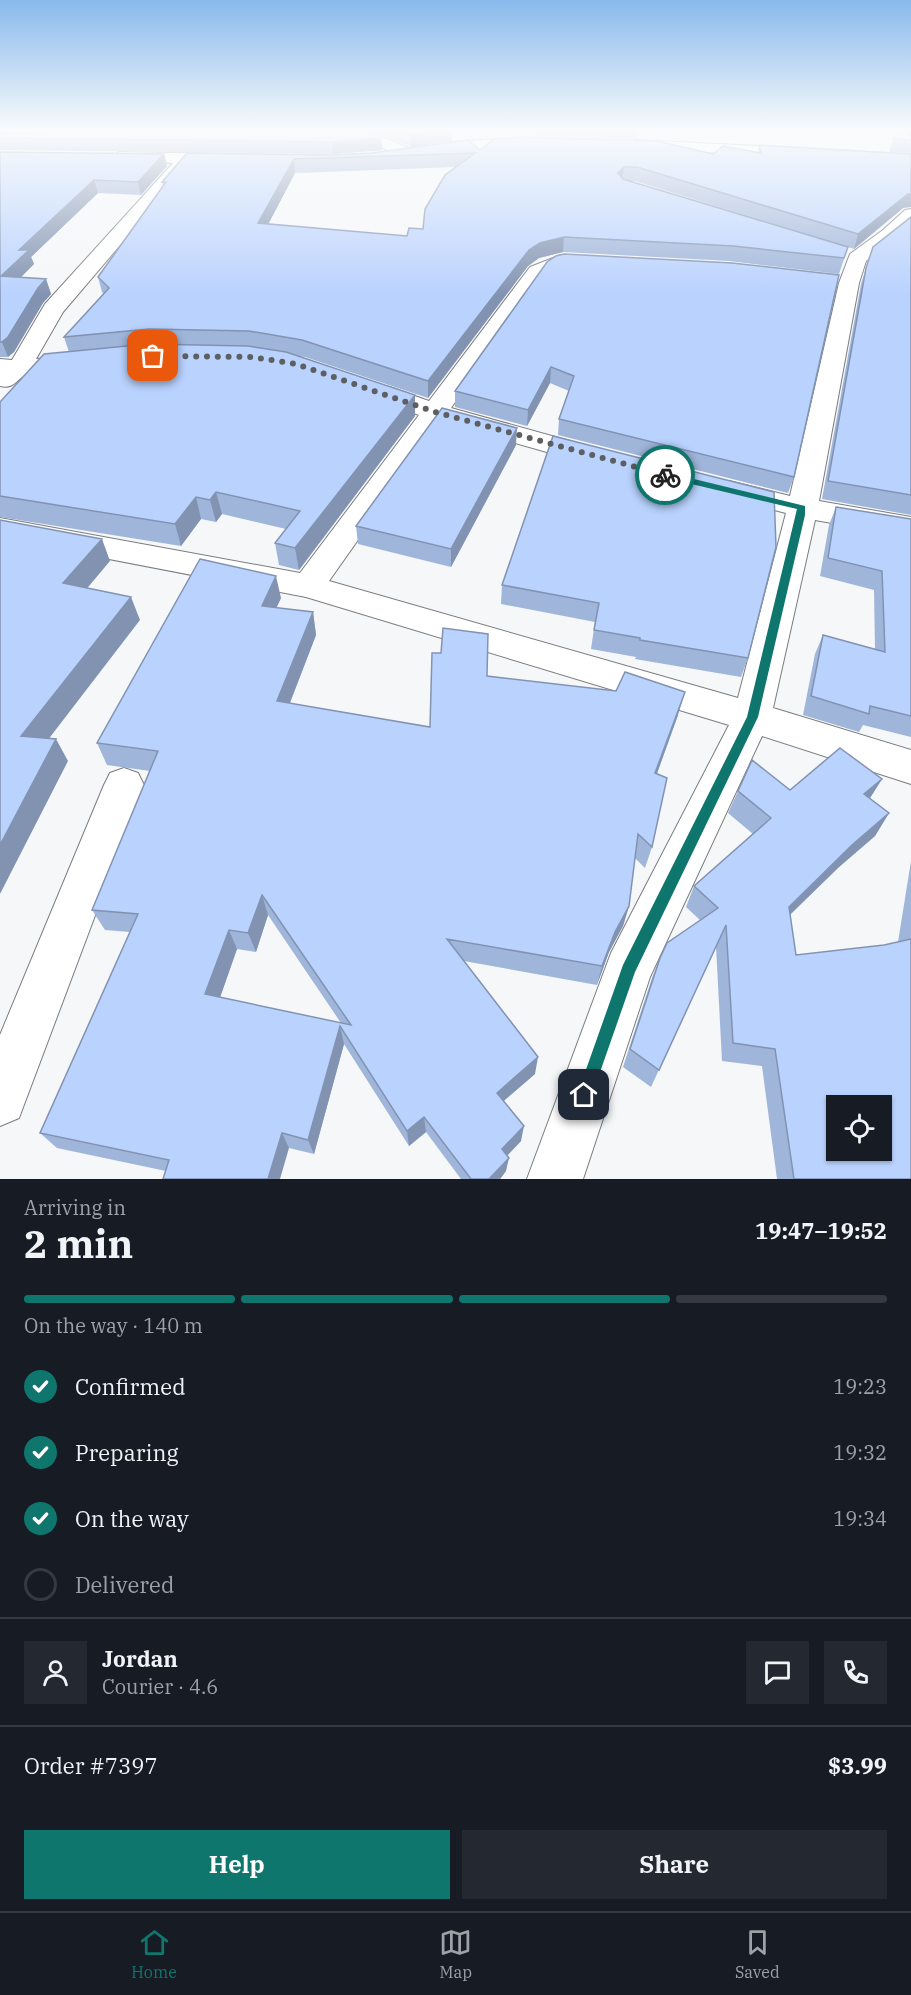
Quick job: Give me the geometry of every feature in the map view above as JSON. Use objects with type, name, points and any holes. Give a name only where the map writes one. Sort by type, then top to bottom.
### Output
[{"type":"street","points":[[0,388],[10,367],[53,309],[161,186]]},
{"type":"street","points":[[555,1179],[628,970],[752,717],[802,508],[842,268],[904,229]]},
{"type":"street","points":[[308,586],[537,271],[547,264],[563,260],[610,263]]},
{"type":"street","points":[[10,367],[97,361]]},
{"type":"street","points":[[349,383],[435,412],[619,463]]},
{"type":"street","points":[[711,486],[802,508],[911,527]]},
{"type":"street","points":[[0,528],[308,586],[752,717],[911,767]]},
{"type":"street","points":[[0,1099],[124,785]]},
{"type":"building","points":[[0,186],[88,186],[19,250],[29,250],[1,276],[46,279],[8,337],[0,342]]},
{"type":"building","points":[[163,186],[279,186],[258,223],[407,236],[409,228],[423,229],[425,209],[439,186],[646,186],[848,247],[844,258],[733,246],[564,237],[540,243],[529,250],[428,381],[302,340],[249,331],[149,329],[64,337],[109,288],[98,277]]},
{"type":"building","points":[[700,186],[911,186],[911,194],[908,194],[858,234]]},
{"type":"building","points":[[911,217],[911,495],[828,481],[866,268],[873,247]]},
{"type":"building","points":[[564,254],[732,263],[839,275],[794,477],[559,419],[574,376],[551,367],[528,410],[455,391],[547,262]]},
{"type":"building","points":[[148,344],[248,346],[286,352],[415,395],[295,548],[275,543],[300,511],[216,492],[210,500],[196,497],[175,524],[0,496],[0,402],[44,354]]},
{"type":"building","points":[[442,408],[517,428],[451,549],[356,526]]},
{"type":"building","points":[[553,436],[774,492],[776,547],[748,658],[594,630],[599,603],[502,585]]},
{"type":"building","points":[[836,507],[911,519],[911,716],[870,706],[869,714],[811,696],[823,635],[885,652],[882,571],[828,558]]},
{"type":"building","points":[[0,520],[102,539],[63,583],[131,597],[21,736],[56,739],[0,845]]},
{"type":"building","points":[[200,559],[276,576],[262,606],[313,612],[277,701],[430,727],[432,653],[441,653],[443,628],[488,634],[487,676],[616,691],[625,672],[685,692],[655,773],[667,778],[652,847],[638,834],[629,906],[615,932],[602,966],[447,939],[538,1057],[497,1093],[524,1126],[502,1149],[509,1158],[489,1179],[471,1179],[424,1117],[407,1131],[340,1026],[308,1140],[282,1133],[268,1179],[163,1179],[169,1160],[40,1133],[138,914],[92,910],[158,751],[97,743]],"holes":[[[262,895],[351,1025],[205,994],[229,930],[248,933]]]},
{"type":"building","points":[[840,748],[882,779],[864,794],[889,813],[852,845],[789,907],[796,955],[884,945],[911,939],[911,1179],[794,1179],[775,1049],[733,1043],[726,925],[659,1070],[630,1049],[667,943],[718,908],[694,886],[771,818],[738,791],[752,760],[790,790]]},
{"type":"way so far","points":[[153,356],[252,357],[296,364],[435,412],[665,475]]},
{"type":"route","points":[[584,1095],[628,970],[752,717],[802,508],[665,475]]}]
